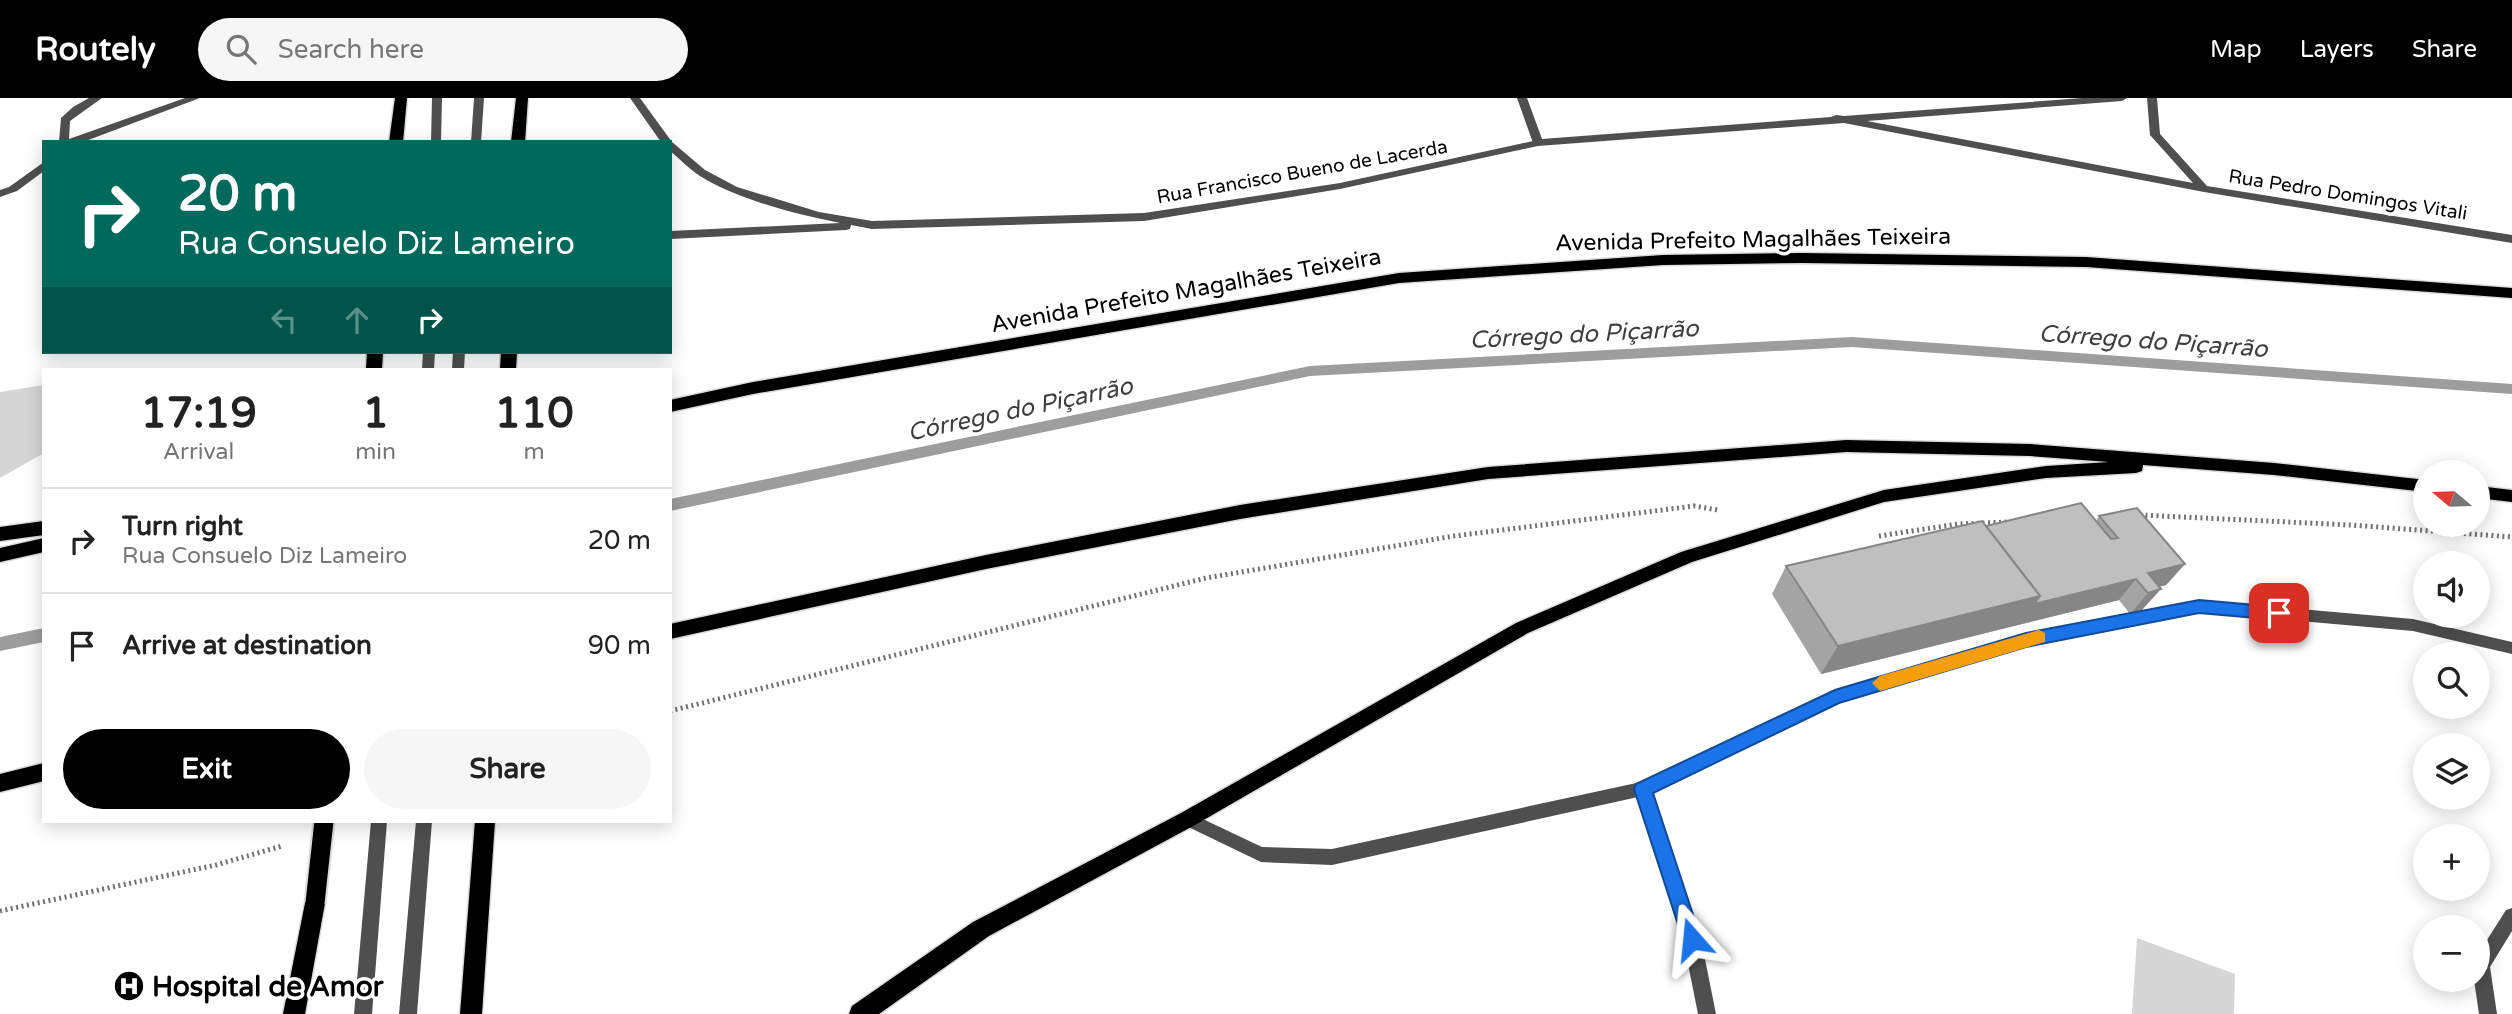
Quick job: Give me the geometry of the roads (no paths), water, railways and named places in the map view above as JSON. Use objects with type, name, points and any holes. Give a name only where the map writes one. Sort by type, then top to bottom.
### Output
[{"type":"main road","points":[[396,140],[401,98]]},
{"type":"main road","points":[[518,140],[522,98]]},
{"type":"main road","name":"Avenida Prefeito Magalhães Teixeira","points":[[672,406],[753,388],[1399,278],[1526,267],[1662,260],[1803,258],[2086,262],[2512,293]]},
{"type":"main road","points":[[672,632],[1000,560],[1240,512],[1488,473],[1846,446],[2030,450],[2199,463],[2413,485]]},
{"type":"main road","points":[[860,1014],[981,929],[1188,819],[1522,628],[1687,557],[1884,496],[2046,472],[2199,463]]},
{"type":"main road","points":[[2490,493],[2512,496]]},
{"type":"main road","points":[[0,534],[42,528]]},
{"type":"main road","points":[[0,555],[42,545]]},
{"type":"main road","points":[[0,783],[42,772]]},
{"type":"main road","points":[[294,1014],[315,903],[324,823]]},
{"type":"main road","points":[[471,1014],[485,831]]},
{"type":"street","points":[[64,140],[65,120],[77,109],[97,98]]},
{"type":"street","points":[[78,140],[195,98]]},
{"type":"street","points":[[436,140],[437,98]]},
{"type":"street","points":[[476,140],[479,98]]},
{"type":"street","name":"Rua Francisco Bueno de Lacerda","points":[[635,98],[666,140]]},
{"type":"street","points":[[1522,98],[1538,143]]},
{"type":"street","points":[[1836,118],[2123,98]]},
{"type":"street","name":"Rua Pedro Domingos Vitali","points":[[2152,98],[2155,135],[2204,188],[2512,239]]},
{"type":"street","points":[[1836,118],[2204,188]]},
{"type":"street","name":"Rua Francisco Bueno de Lacerda","points":[[672,147],[701,172],[733,189],[818,215],[872,225],[1143,217],[1340,186],[1538,143],[1836,118]]},
{"type":"street","points":[[0,194],[13,189],[42,167]]},
{"type":"street","points":[[672,235],[872,225]]},
{"type":"street","points":[[1188,819],[1261,854],[1332,857],[1643,789],[1835,697],[2026,640],[2199,606],[2413,625],[2512,648]]},
{"type":"street","points":[[1643,789],[1692,939],[1707,1014]]},
{"type":"street","points":[[363,1014],[371,887],[379,823]]},
{"type":"street","points":[[408,1014],[424,823]]},
{"type":"street","points":[[2488,1014],[2482,965],[2512,916]]},
{"type":"waterway","name":"Córrego do Piçarrão","points":[[672,505],[1310,371],[1852,342],[2512,389]]},
{"type":"waterway","name":"Córrego do Piçarrão","points":[[0,644],[42,635]]},
{"type":"place","name":"Hospital de Amor","points":[[129,986]]}]
